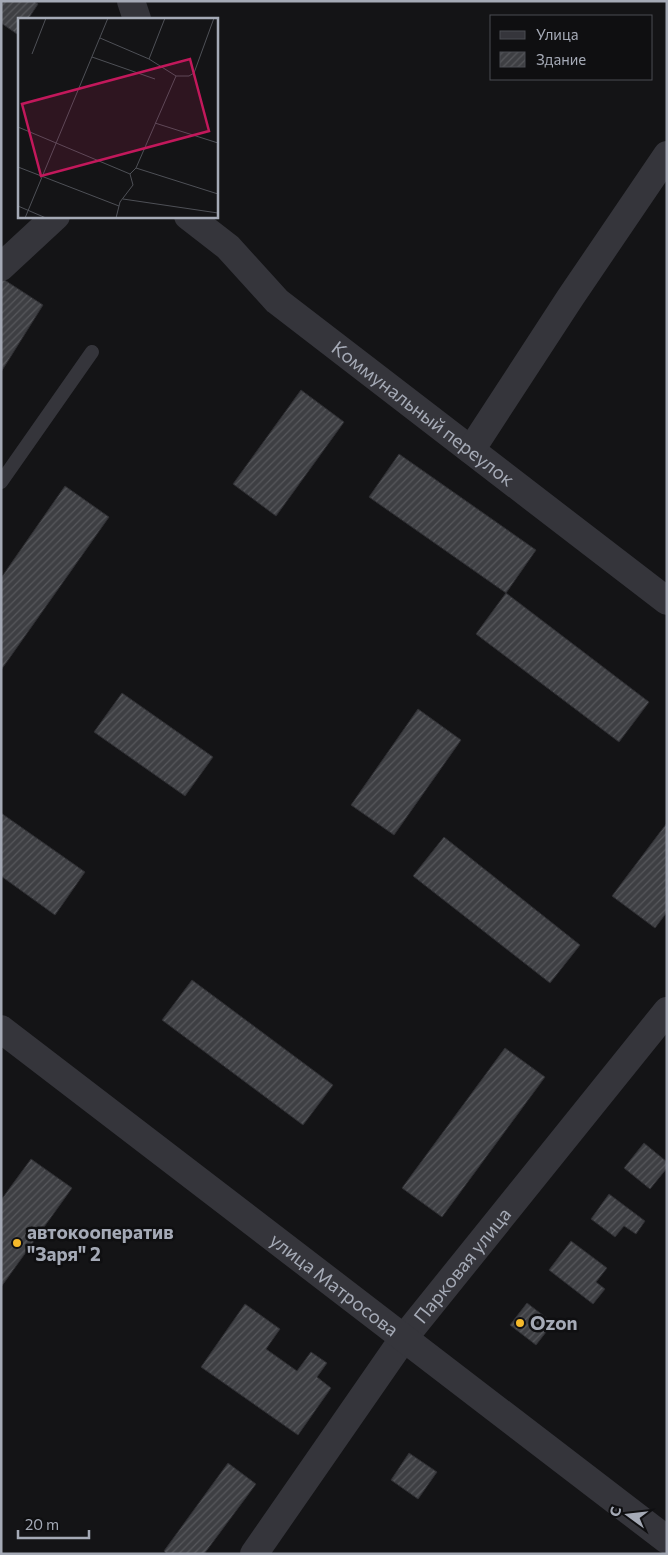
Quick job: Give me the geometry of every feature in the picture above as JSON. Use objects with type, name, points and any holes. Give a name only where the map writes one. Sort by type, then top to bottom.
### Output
[{"type":"street","points":[[130,1],[137,18]]},
{"type":"street","points":[[471,450],[570,298],[667,156]]},
{"type":"street","points":[[1,267],[54,218]]},
{"type":"street","name":"Коммунальный переулок","points":[[191,218],[228,247],[277,301],[667,601]]},
{"type":"street","name":"Парковая улица","points":[[254,1554],[403,1338],[667,1010]]},
{"type":"street","name":"улица Матросова","points":[[1,1030],[667,1540]]},
{"type":"street","points":[[662,1554],[667,1547]]},
{"type":"lane","points":[[1,482],[92,352]]},
{"type":"building","points":[[1,1],[34,1],[38,4],[29,18],[18,18],[17,34],[1,23]]},
{"type":"building","points":[[3,279],[43,305],[1,372],[1,282]]},
{"type":"building","points":[[301,390],[344,422],[276,516],[233,484]]},
{"type":"building","points":[[399,454],[536,550],[506,593],[369,497]]},
{"type":"building","points":[[65,486],[109,517],[1,670],[1,578]]},
{"type":"building","points":[[506,593],[649,702],[619,742],[476,634]]},
{"type":"building","points":[[122,693],[213,757],[185,796],[94,732]]},
{"type":"building","points":[[418,709],[461,740],[394,835],[351,805]]},
{"type":"building","points":[[1,813],[85,872],[55,915],[1,876]]},
{"type":"building","points":[[667,823],[667,912],[655,928],[612,896]]},
{"type":"building","points":[[444,837],[580,945],[550,983],[413,876]]},
{"type":"building","points":[[192,980],[333,1085],[303,1125],[162,1020]]},
{"type":"building","points":[[505,1048],[545,1077],[442,1217],[402,1188]]},
{"type":"building","points":[[644,1143],[667,1162],[667,1168],[650,1189],[624,1168]]},
{"type":"building","name":"автокооператив \"Заря\" 2","points":[[31,1159],[72,1188],[1,1287],[1,1200]]},
{"type":"building","points":[[609,1194],[645,1221],[636,1234],[624,1226],[615,1237],[591,1219]]},
{"type":"building","points":[[571,1241],[607,1268],[596,1282],[605,1289],[593,1304],[549,1270]]},
{"type":"building","points":[[527,1303],[553,1323],[536,1345],[510,1325]]},
{"type":"building","points":[[245,1304],[280,1329],[266,1349],[297,1371],[311,1352],[327,1363],[317,1377],[331,1388],[298,1435],[201,1367]]},
{"type":"building","points":[[409,1453],[437,1472],[418,1499],[391,1480]]},
{"type":"building","points":[[228,1463],[256,1484],[204,1554],[167,1554],[164,1551]]},
{"type":"place","name":"автокооператив \"Заря\" 2","points":[[17,1243]]},
{"type":"place","name":"Ozon","points":[[520,1323]]}]
